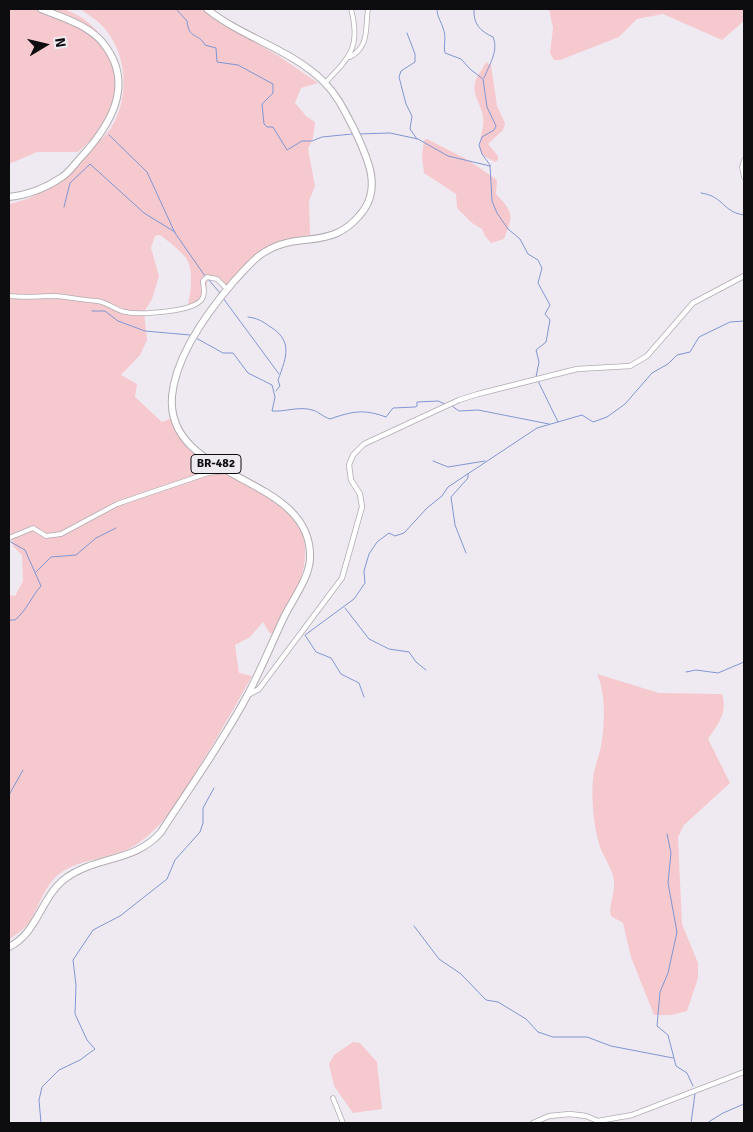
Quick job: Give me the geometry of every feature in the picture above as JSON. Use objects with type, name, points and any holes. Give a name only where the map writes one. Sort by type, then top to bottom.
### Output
[{"type":"highway","points":[[9,197],[26,195],[63,177],[98,138],[115,111],[119,92],[116,68],[106,46],[90,31],[42,9]]},
{"type":"highway","name":"BR-482","points":[[9,948],[34,925],[46,899],[65,878],[90,866],[130,854],[156,839],[183,800],[248,695],[306,573],[310,557],[306,536],[300,522],[291,511],[271,496],[201,454],[187,442],[178,425],[172,399],[177,376],[196,330],[212,307],[252,262],[267,250],[295,240],[339,232],[352,223],[366,208],[373,187],[368,163],[344,107],[325,83],[300,62],[223,21],[207,9]]},
{"type":"street","points":[[350,57],[355,35],[351,9]]},
{"type":"street","points":[[325,83],[350,57],[359,51],[365,40],[368,9]]},
{"type":"street","points":[[744,160],[742,167],[744,177]]},
{"type":"street","points":[[9,296],[27,298],[58,296],[104,302],[120,311],[141,313],[188,308],[198,304],[205,294],[203,281],[207,276],[217,279],[227,289]]},
{"type":"street","points":[[248,695],[258,689],[342,578],[362,507],[360,494],[350,480],[349,465],[353,455],[364,444],[460,400],[578,369],[630,366],[647,356],[693,303],[744,276]]},
{"type":"street","points":[[9,538],[34,528],[46,536],[60,534],[117,504],[208,473],[227,471]]},
{"type":"street","points":[[533,1123],[549,1116],[570,1114],[586,1116],[598,1121],[632,1115],[744,1072]]},
{"type":"street","points":[[333,1098],[343,1123]]},
{"type":"shaded area","points":[[46,7],[66,10],[81,17],[94,27],[104,40],[111,54],[116,86],[108,117],[95,136],[78,152],[37,152],[9,164],[9,9]]},
{"type":"shaded area","points":[[80,9],[205,9],[229,27],[277,55],[318,83],[301,88],[295,103],[306,116],[315,122],[313,138],[308,149],[315,186],[309,201],[310,235],[283,241],[263,251],[226,286],[217,278],[208,278],[204,299],[187,308],[191,282],[189,263],[184,255],[170,242],[160,235],[155,236],[151,248],[159,276],[152,299],[144,312],[147,340],[140,355],[121,375],[137,384],[135,397],[162,422],[172,418],[177,432],[185,445],[201,459],[264,493],[282,505],[297,521],[304,541],[304,566],[295,593],[275,636],[269,632],[263,622],[250,637],[235,645],[239,673],[252,676],[222,730],[174,807],[148,836],[137,844],[118,853],[77,864],[59,874],[49,884],[29,923],[9,940],[9,595],[15,596],[23,581],[22,555],[13,546],[9,526],[9,204],[40,193],[57,181],[104,136],[117,117],[121,104],[124,79],[119,53],[106,30],[94,18]]},
{"type":"shaded area","points":[[549,9],[744,9],[744,21],[722,40],[663,14],[637,19],[619,37],[560,60],[554,60],[550,53],[553,28]]},
{"type":"shaded area","points":[[486,62],[491,65],[497,106],[505,123],[503,130],[488,144],[498,156],[498,160],[495,162],[482,155],[480,150],[483,117],[474,88]]},
{"type":"shaded area","points":[[427,139],[468,160],[497,180],[496,194],[506,205],[510,214],[504,239],[491,243],[482,229],[472,223],[457,208],[456,194],[424,173],[422,157],[424,140]]},
{"type":"shaded area","points":[[597,674],[659,693],[722,694],[724,701],[721,718],[708,739],[730,783],[684,825],[678,837],[682,924],[698,963],[698,978],[687,1011],[671,1015],[654,1015],[631,957],[623,923],[611,916],[610,912],[614,878],[600,847],[596,831],[592,787],[601,746],[604,719],[602,690]]},
{"type":"shaded area","points":[[353,1042],[360,1043],[377,1062],[382,1109],[353,1113],[334,1086],[329,1064],[334,1055]]},
{"type":"waterway","points":[[176,9],[187,21],[192,34],[200,38],[205,45],[216,48],[217,62],[238,65],[273,84],[273,93],[262,104],[264,124],[267,127],[273,127],[287,150],[302,141],[352,134]]},
{"type":"waterway","points":[[437,9],[444,31],[445,53],[461,59],[483,79],[487,107],[496,126],[494,130],[482,137],[479,145],[482,154],[490,165],[492,201],[497,213],[508,229],[520,239],[528,254],[538,260],[542,268],[538,283],[550,305],[545,314],[550,320],[546,342],[536,350],[539,362],[536,377]]},
{"type":"waterway","points":[[474,9],[476,23],[484,32],[493,37],[495,42],[493,58],[484,78]]},
{"type":"waterway","points":[[407,33],[415,54],[415,62],[401,71],[399,77],[406,104],[412,116],[410,129],[417,139]]},
{"type":"waterway","points":[[359,134],[390,133],[418,139],[448,156],[490,166]]},
{"type":"waterway","points":[[109,135],[147,172],[175,233],[205,276]]},
{"type":"waterway","points":[[64,207],[70,183],[90,164],[144,213],[175,232]]},
{"type":"waterway","points":[[701,193],[714,197],[731,211],[744,215]]},
{"type":"waterway","points":[[208,279],[220,293]]},
{"type":"waterway","points":[[223,298],[279,374]]},
{"type":"waterway","points":[[92,311],[105,311],[118,321],[145,331],[190,335]]},
{"type":"waterway","points":[[248,317],[259,320],[277,331],[285,343],[284,363],[278,380],[280,386],[276,391]]},
{"type":"waterway","points":[[364,697],[359,683],[341,674],[331,658],[316,652],[305,635],[354,599],[365,583],[364,571],[369,554],[377,542],[389,533],[395,536],[404,533],[427,508],[442,496],[448,487],[537,428],[582,415],[593,422],[607,417],[625,404],[652,373],[668,364],[677,355],[690,352],[699,337],[730,322],[744,321]]},
{"type":"waterway","points":[[196,338],[223,353],[233,353],[248,373],[272,385],[275,397],[272,411],[307,409],[330,419],[358,412],[386,417],[393,408],[415,407],[417,402],[438,401],[445,404]]},
{"type":"waterway","points":[[538,381],[558,422]]},
{"type":"waterway","points":[[452,406],[459,411],[478,410],[549,424]]},
{"type":"waterway","points":[[433,461],[448,467],[485,461]]},
{"type":"waterway","points":[[466,553],[455,525],[451,497],[468,478],[468,474]]},
{"type":"waterway","points":[[36,572],[51,557],[76,555],[96,538],[116,528]]},
{"type":"waterway","points":[[9,541],[25,550],[41,586],[19,616],[15,620],[9,620]]},
{"type":"waterway","points":[[345,608],[369,639],[389,649],[409,652],[416,662],[426,670]]},
{"type":"waterway","points":[[686,672],[696,670],[718,673],[744,662]]},
{"type":"waterway","points":[[9,795],[23,770]]},
{"type":"waterway","points":[[41,1123],[39,1100],[42,1087],[59,1070],[80,1060],[95,1049],[87,1040],[75,1014],[76,985],[73,960],[93,930],[120,916],[167,879],[175,860],[200,832],[203,823],[203,808],[214,788]]},
{"type":"waterway","points":[[667,834],[671,853],[668,883],[677,932],[668,973],[660,992],[657,1026],[668,1035],[676,1066],[687,1073],[693,1086]]},
{"type":"waterway","points":[[414,926],[439,959],[461,974],[486,1000],[498,1002],[526,1019],[538,1032],[553,1037],[587,1037],[611,1046],[673,1058]]},
{"type":"waterway","points":[[691,1123],[695,1094]]},
{"type":"waterway","points":[[707,1123],[723,1113],[744,1104]]}]
